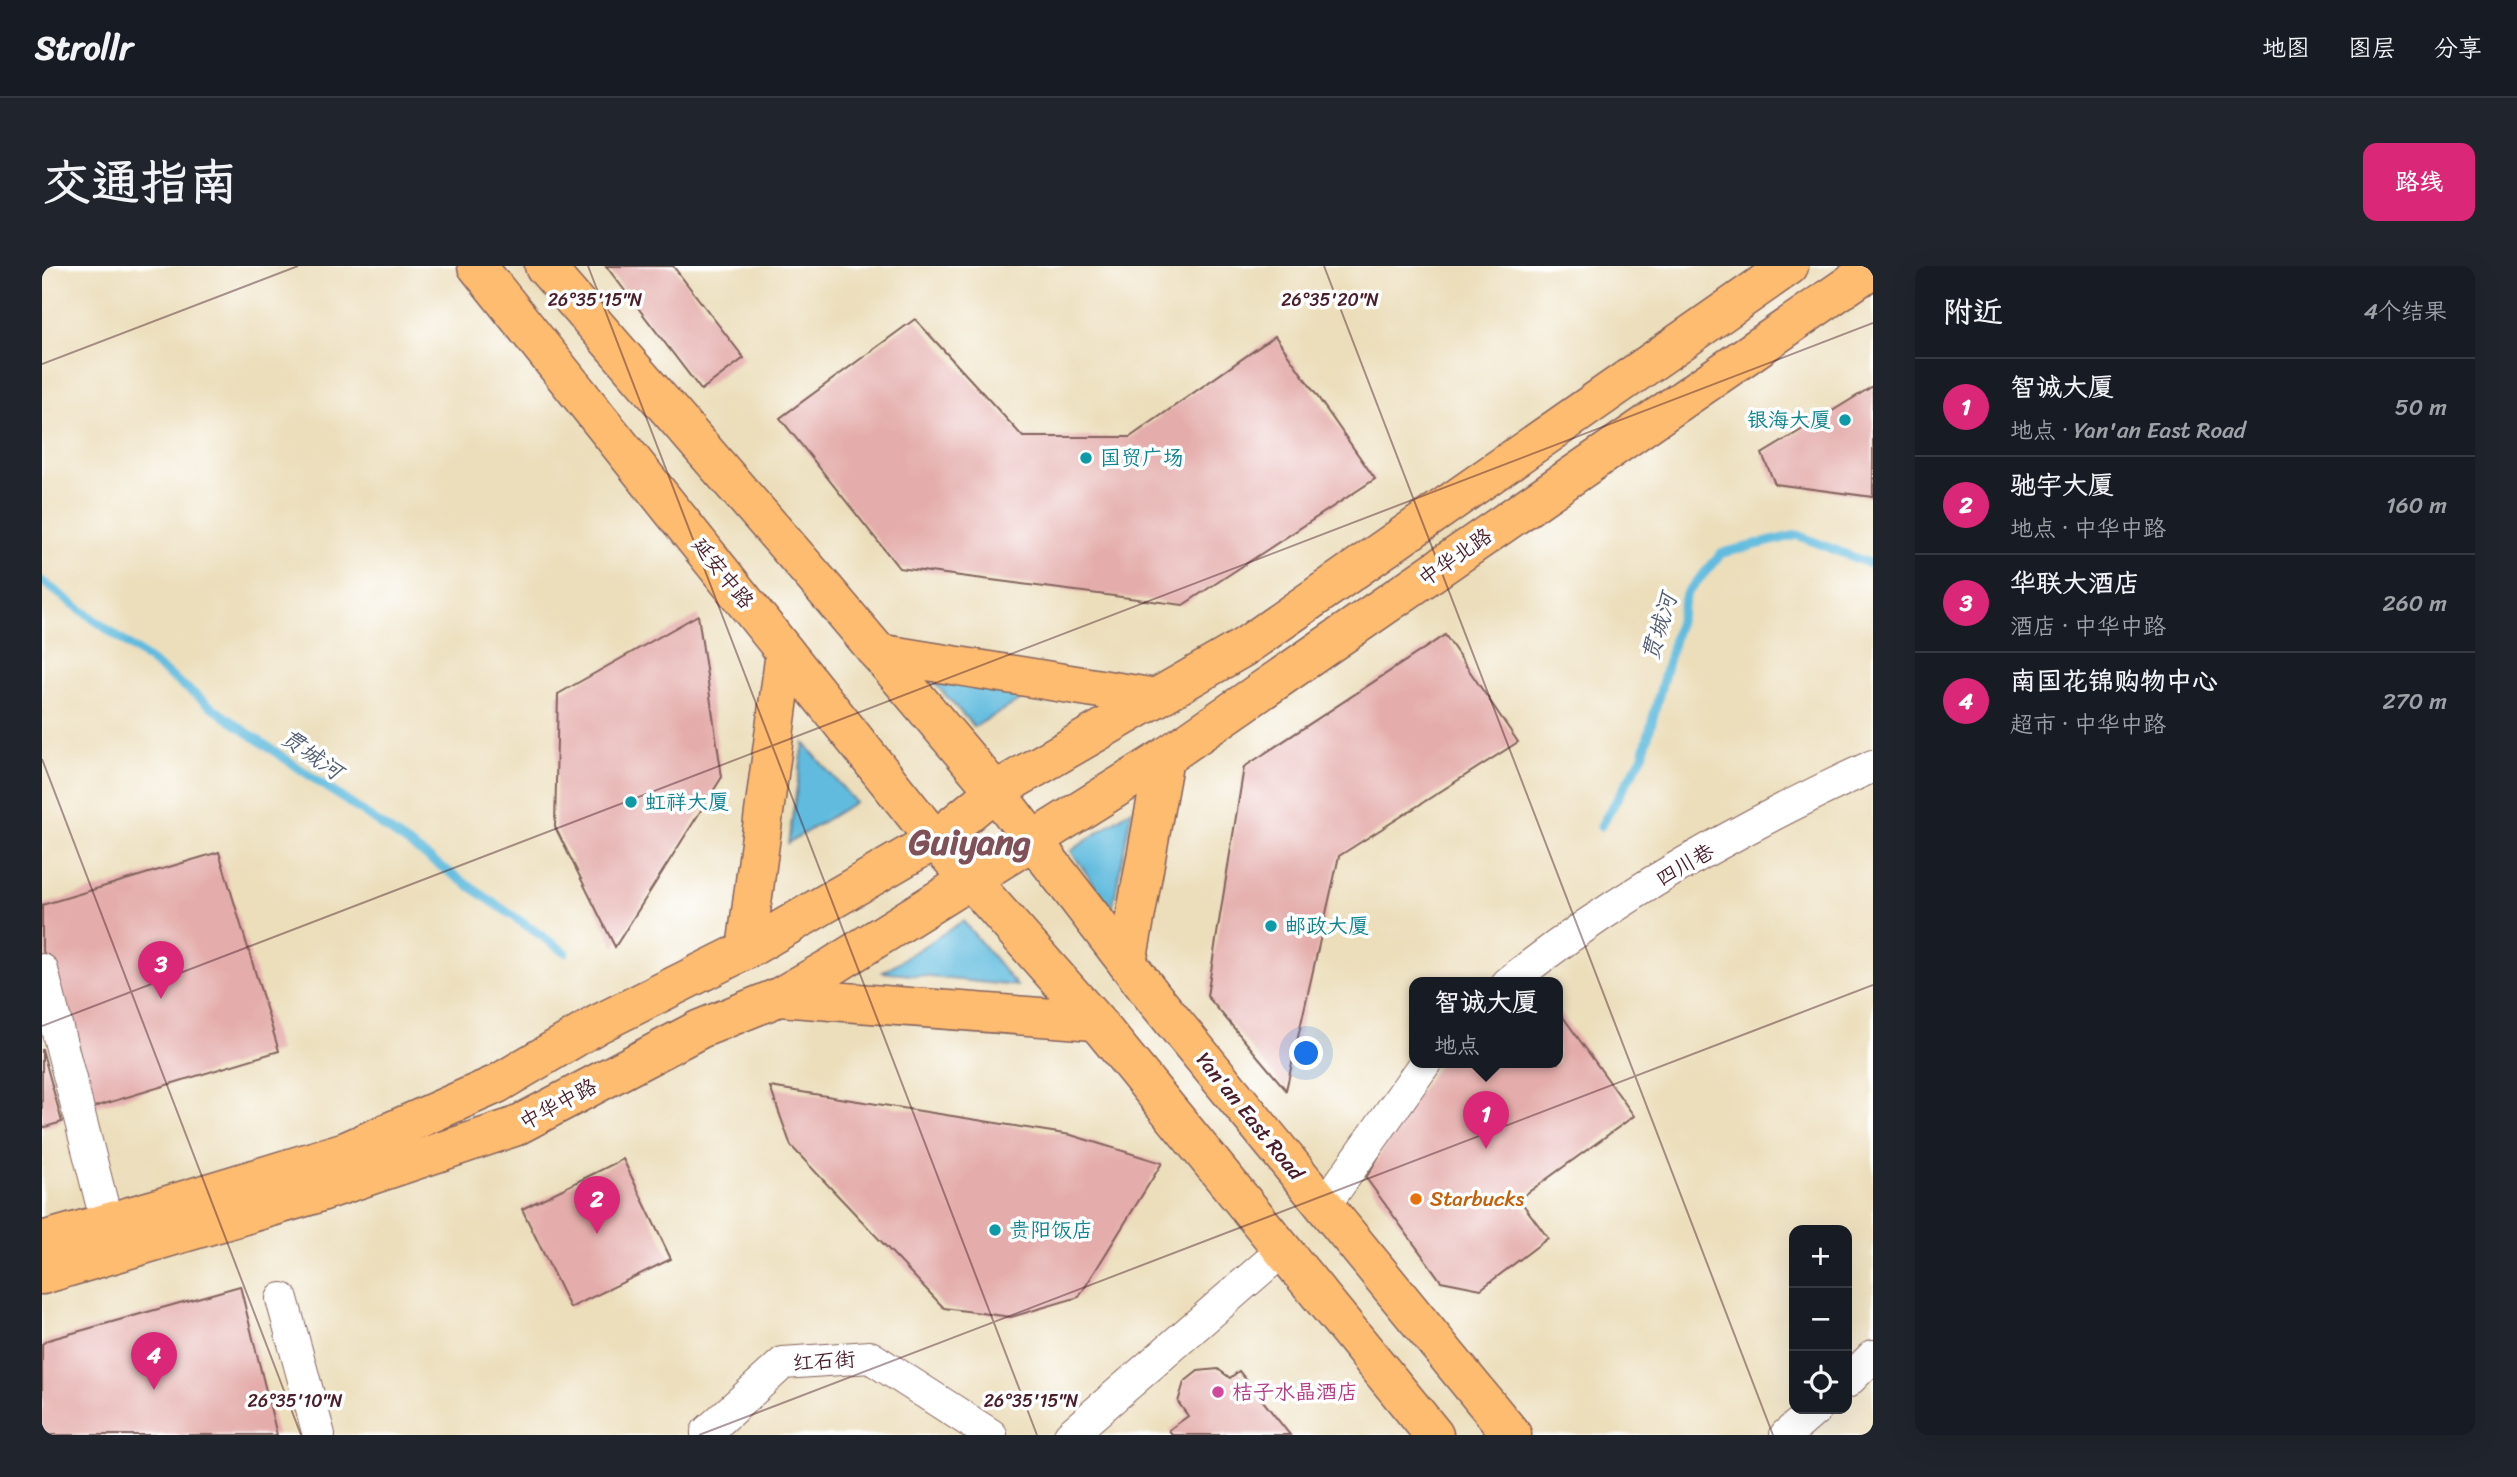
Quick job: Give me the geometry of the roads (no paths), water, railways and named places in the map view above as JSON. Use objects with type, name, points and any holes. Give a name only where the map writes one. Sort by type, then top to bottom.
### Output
[{"type":"main road","name":"延安中路","points":[[477,266],[935,840],[970,878]]},
{"type":"main road","points":[[544,266],[995,791]]},
{"type":"main road","points":[[42,1241],[346,1151],[497,1084],[598,1024],[746,950],[935,840],[995,791],[1244,647],[1789,266]]},
{"type":"main road","name":"中华北路","points":[[1032,839],[1164,758],[1873,268]]},
{"type":"main road","points":[[746,950],[785,652]]},
{"type":"main road","points":[[878,653],[1156,698]]},
{"type":"main road","points":[[1127,963],[1164,758]]},
{"type":"main road","name":"Yan'an East Road","points":[[995,791],[1127,963],[1512,1435]]},
{"type":"main road","name":"中华中路","points":[[42,1275],[312,1195],[514,1127],[700,1029],[779,997],[1032,839]]},
{"type":"main road","points":[[970,878],[1104,1031],[1434,1435]]},
{"type":"main road","points":[[779,997],[1094,1021]]},
{"type":"street","name":"四川巷","points":[[1516,977],[1548,951],[1660,879],[1797,801],[1873,765]]},
{"type":"street","points":[[42,970],[107,1223]]},
{"type":"street","points":[[1324,1206],[1421,1068]]},
{"type":"street","points":[[1070,1435],[1283,1250]]},
{"type":"street","points":[[282,1299],[319,1435]]},
{"type":"street","points":[[1852,1376],[1873,1356]]},
{"type":"street","name":"红石街","points":[[707,1435],[706,1432],[783,1363],[870,1357],[991,1435]]},
{"type":"street","points":[[1786,1435],[1810,1414]]},
{"type":"water","points":[[931,679],[1045,686],[974,727]]},
{"type":"water","points":[[804,743],[855,802],[788,843]]},
{"type":"water","points":[[1132,809],[1112,910],[1071,851]]},
{"type":"water","points":[[963,921],[1017,986],[883,972]]},
{"type":"waterway","name":"贯城河","points":[[1601,826],[1643,755],[1686,594],[1722,553],[1797,535],[1873,565]]},
{"type":"waterway","name":"贯城河","points":[[42,581],[235,724],[565,952]]},
{"type":"place","name":"银海大厦","points":[[1845,420]]},
{"type":"place","name":"国贸广场","points":[[1086,458]]},
{"type":"place","name":"虹祥大厦","points":[[631,802]]},
{"type":"place","name":"邮政大厦","points":[[1271,926]]},
{"type":"place","name":"华联大酒店","points":[[161,999]]},
{"type":"place","name":"智诚大厦","points":[[1486,1149]]},
{"type":"place","name":"Starbucks","points":[[1416,1199]]},
{"type":"place","name":"贵阳饭店","points":[[995,1230]]},
{"type":"place","name":"驰宇大厦","points":[[597,1234]]},
{"type":"place","name":"南国花锦购物中心","points":[[154,1390]]},
{"type":"place","name":"桔子水晶酒店","points":[[1218,1392]]},
{"type":"district","name":"Guiyang","points":[[970,842]]}]
